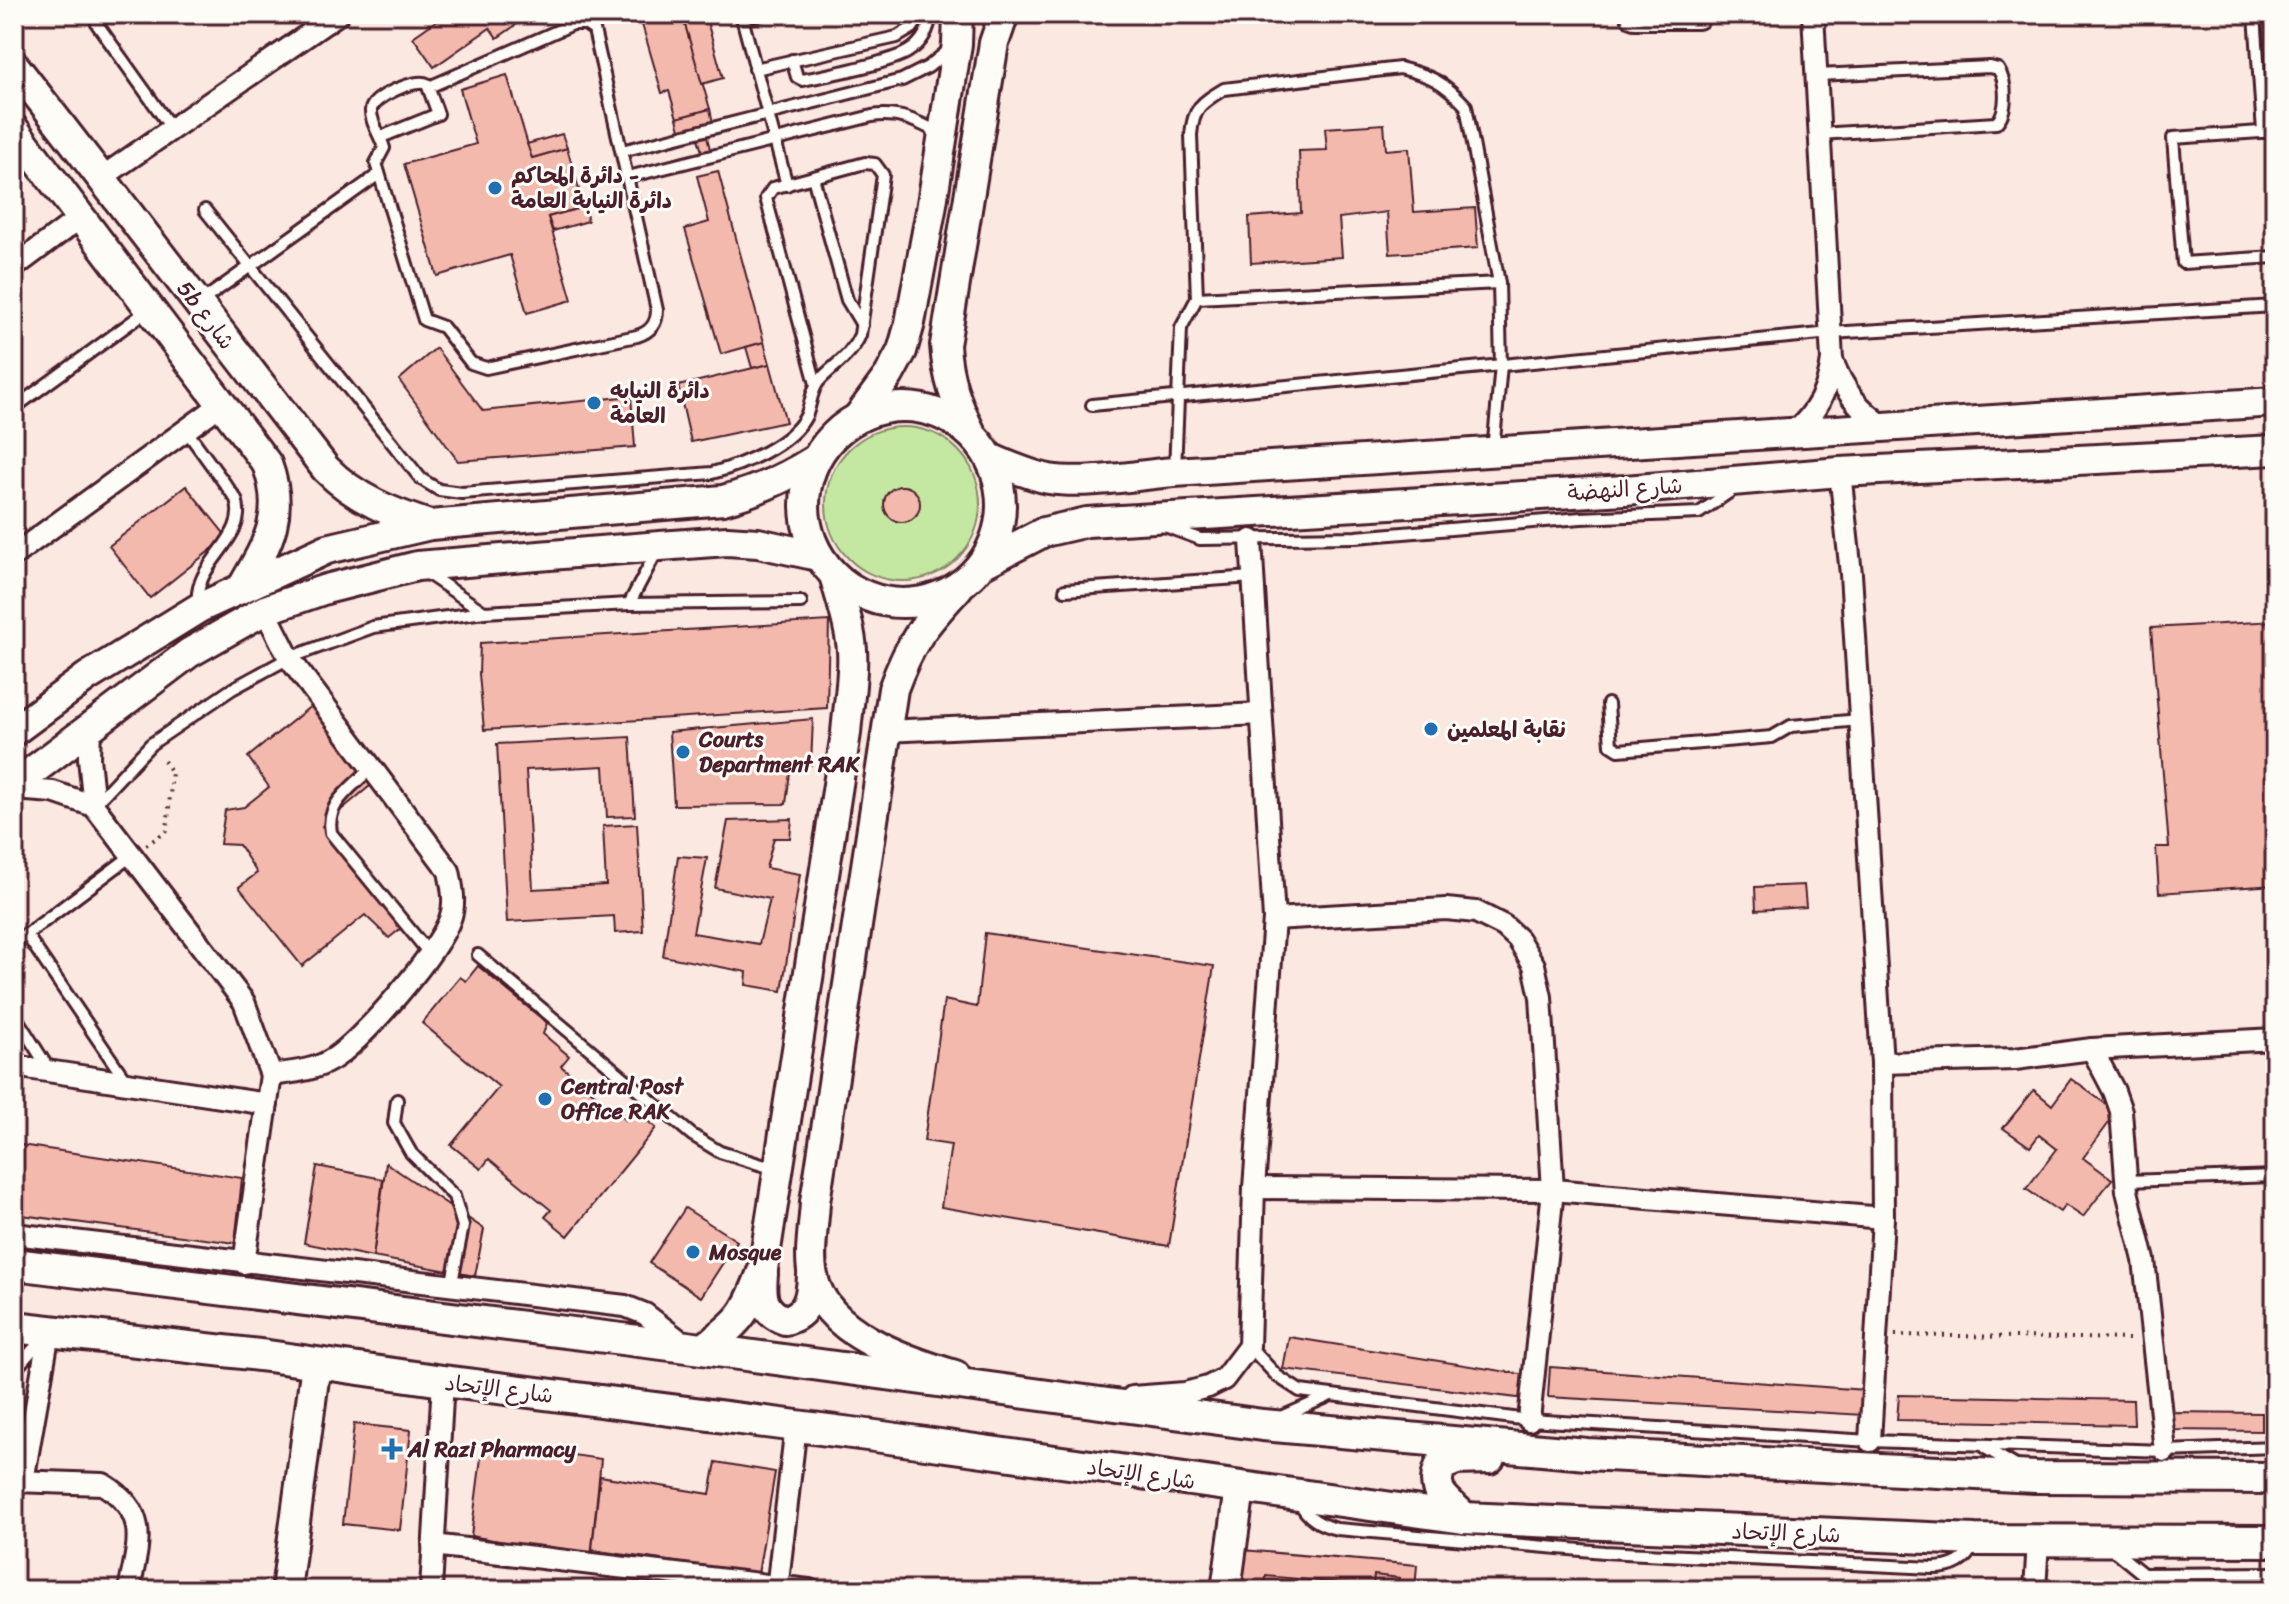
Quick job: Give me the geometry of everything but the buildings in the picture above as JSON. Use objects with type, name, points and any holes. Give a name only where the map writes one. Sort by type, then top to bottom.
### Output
[{"type":"main road","points":[[859,416],[902,351],[929,225],[957,44],[958,14]]},
{"type":"main road","points":[[971,433],[946,416],[918,407],[888,407],[859,416],[833,434],[814,460],[806,484],[804,509],[808,533],[826,566],[847,623],[852,673],[846,733],[763,1269],[763,1301],[767,1310],[785,1320],[797,1317],[809,1302],[815,1202],[893,689],[907,651],[921,627],[984,563],[996,539],[1002,511],[1000,484],[990,458],[971,433],[954,400],[945,345],[994,43],[1004,14]]},
{"type":"main road","points":[[1635,14],[1697,14]]},
{"type":"main road","name":"5b شارع","points":[[14,65],[25,88],[101,178],[316,457],[349,489],[375,505],[430,525]]},
{"type":"main road","name":"5b شارع","points":[[14,129],[260,451],[272,477],[276,507],[271,535],[243,586]]},
{"type":"main road","points":[[151,308],[171,315],[188,329],[240,400],[254,401],[264,391]]},
{"type":"main road","name":"شارع النهضة","points":[[990,458],[1018,471],[1072,481],[2275,402]]},
{"type":"main road","name":"شارع النهضة","points":[[984,563],[1017,544],[1061,526],[1145,517],[1625,490],[1840,472],[2275,450]]},
{"type":"main road","points":[[17,722],[199,608],[327,549],[430,525],[667,492],[723,500],[757,491],[814,460]]},
{"type":"main road","points":[[14,787],[189,653],[265,610],[326,589],[417,566],[727,541],[758,543],[826,566],[862,595],[894,603],[927,601],[958,588]]},
{"type":"main road","points":[[14,1264],[695,1348],[1263,1425],[1587,1454],[2035,1477],[2275,1478]]},
{"type":"main road","points":[[695,1348],[741,1318],[763,1269]]},
{"type":"main road","points":[[812,1276],[823,1299],[846,1326],[879,1346],[990,1388]]},
{"type":"main road","name":"شارع الإتحاد","points":[[14,1327],[268,1356],[796,1425],[1464,1518],[1694,1543],[2275,1541]]},
{"type":"main road","points":[[286,1590],[316,1364]]},
{"type":"main road","points":[[1464,1518],[1439,1493],[1435,1480],[1441,1465],[1456,1459],[1587,1454]]},
{"type":"main road","points":[[1226,1590],[1240,1488]]},
{"type":"street","points":[[101,178],[338,14]]},
{"type":"street","points":[[1794,433],[1817,408],[1827,385],[1832,360],[1813,14]]},
{"type":"street","points":[[14,267],[81,217]]},
{"type":"street","points":[[1832,360],[1838,377],[1858,406],[1885,427]]},
{"type":"street","points":[[14,555],[223,403]]},
{"type":"street","points":[[1840,472],[1851,574],[1882,1063],[1883,1218],[1870,1441]]},
{"type":"street","points":[[1085,1401],[1185,1393],[1208,1387],[1224,1379],[1249,1346],[1254,1188],[1274,919],[1251,540]]},
{"type":"street","points":[[265,610],[289,658],[449,871],[453,894],[450,919],[429,953],[371,1028],[331,1060],[310,1069],[271,1075]]},
{"type":"street","points":[[885,731],[1261,714]]},
{"type":"street","points":[[90,726],[94,806],[244,1002],[271,1075],[244,1263]]},
{"type":"street","points":[[14,787],[53,792],[94,806]]},
{"type":"street","points":[[1274,919],[1446,909],[1476,912],[1504,926],[1518,939],[1534,965],[1541,997],[1553,1190],[1529,1420]]},
{"type":"street","points":[[1882,1063],[2015,1059],[2092,1049],[2275,1039]]},
{"type":"street","points":[[2092,1049],[2121,1111],[2126,1181],[2144,1260],[2165,1451]]},
{"type":"street","points":[[14,1066],[267,1104]]},
{"type":"street","points":[[1254,1188],[1553,1190],[1883,1218]]},
{"type":"street","points":[[14,1234],[625,1306],[645,1314],[695,1348]]},
{"type":"street","points":[[49,1332],[19,1481],[103,1484],[125,1501],[135,1514],[140,1535],[129,1590]]},
{"type":"street","points":[[431,1590],[443,1381]]},
{"type":"street","points":[[778,1588],[796,1425]]},
{"type":"street","points":[[2035,1590],[2038,1541]]},
{"type":"street","points":[[433,1545],[809,1590]]},
{"type":"lane","points":[[762,14],[741,17],[787,185]]},
{"type":"lane","points":[[755,69],[897,37],[912,28],[922,14]]},
{"type":"lane","points":[[792,60],[797,77],[803,80],[901,55],[922,40],[931,14]]},
{"type":"lane","points":[[2255,14],[2263,132]]},
{"type":"lane","points":[[97,24],[172,129]]},
{"type":"lane","points":[[381,137],[438,114],[424,81],[416,81],[375,102],[371,114],[384,148],[376,161],[424,320],[443,327],[471,363],[480,368],[637,336],[655,324],[657,310],[596,34],[585,24],[573,24],[429,87]]},
{"type":"lane","points":[[622,151],[902,80],[928,67],[957,44]]},
{"type":"lane","points":[[1817,75],[1990,67],[2001,73],[2003,88],[2003,116],[1991,125],[1819,134]]},
{"type":"lane","points":[[1174,472],[1181,328],[1197,298],[1191,135],[1193,116],[1204,101],[1224,89],[1400,68],[1425,74],[1446,85],[1466,106],[1499,283],[1501,365],[1493,451]]},
{"type":"lane","points":[[628,177],[884,114],[908,117],[942,135]]},
{"type":"lane","points":[[2275,131],[2173,138],[2183,263],[2275,257]]},
{"type":"lane","points":[[205,210],[414,472],[429,485],[439,490],[462,493],[667,492],[694,476],[730,468],[771,448],[792,432],[805,418],[816,384],[853,350],[862,325],[882,171],[875,164],[865,163],[770,190],[766,198],[816,384]]},
{"type":"lane","points":[[198,304],[379,174]]},
{"type":"lane","points":[[813,177],[847,300],[862,325]]},
{"type":"lane","points":[[1197,298],[1499,283]]},
{"type":"lane","points":[[1092,405],[1831,333],[2275,306]]},
{"type":"lane","points":[[14,408],[151,308]]},
{"type":"lane","points":[[186,430],[236,499],[239,513],[237,526],[201,578],[197,598],[199,608]]},
{"type":"lane","points":[[1145,517],[1200,539],[1356,537],[1581,518],[1699,513],[1748,479]]},
{"type":"lane","points":[[629,604],[660,546]]},
{"type":"lane","points":[[417,566],[484,612]]},
{"type":"lane","points":[[1065,590],[1253,577]]},
{"type":"lane","points":[[94,806],[151,744],[232,689],[289,658],[373,627],[484,612],[629,604],[801,602]]},
{"type":"lane","points":[[1608,704],[1610,742],[1613,748],[1619,750],[1772,737],[1791,726],[1860,720]]},
{"type":"lane","points":[[371,768],[331,809],[328,821],[331,833],[429,953]]},
{"type":"lane","points":[[14,944],[131,856]]},
{"type":"lane","points":[[26,934],[127,1083]]},
{"type":"lane","points":[[478,955],[692,1135],[720,1152],[779,1170]]},
{"type":"lane","points":[[14,1014],[51,1073]]},
{"type":"lane","points":[[397,1100],[394,1123],[411,1153],[454,1196],[463,1226],[451,1287]]},
{"type":"lane","points":[[2126,1181],[2275,1176]]},
{"type":"lane","points":[[14,1364],[20,1364],[49,1332]]},
{"type":"lane","points":[[1249,1346],[1277,1376],[1300,1391],[1529,1420],[1982,1447],[2165,1451],[2275,1447]]},
{"type":"lane","points":[[1263,1425],[1328,1396]]},
{"type":"lane","points":[[1982,1447],[2035,1477]]},
{"type":"lane","points":[[1296,1495],[1312,1518],[1324,1526],[1337,1529],[1515,1545],[1694,1543]]},
{"type":"lane","points":[[2103,1542],[2143,1574],[2275,1573]]},
{"type":"path","points":[[131,856],[167,831],[172,772],[151,744]]},
{"type":"path","points":[[1876,1335],[2153,1340]]},
{"type":"green space","points":[[903,427],[932,433],[957,450],[974,475],[980,504],[974,533],[957,558],[932,575],[903,581],[874,575],[849,558],[832,533],[826,504],[832,475],[849,450],[874,433]]},
{"type":"place","name":"دائرة المحاكم - دائرة النيابة العامة","points":[[495,188]]},
{"type":"place","name":"دائرة النيابه العامة","points":[[594,403]]},
{"type":"place","name":"نقابة المعلمين","points":[[1431,729]]},
{"type":"place","name":"Courts Department RAK","points":[[683,752]]},
{"type":"place","name":"Central Post Office RAK","points":[[545,1099]]},
{"type":"place","name":"Mosque","points":[[693,1252]]},
{"type":"place","name":"Al Razi Pharmacy","points":[[392,1449]]}]
